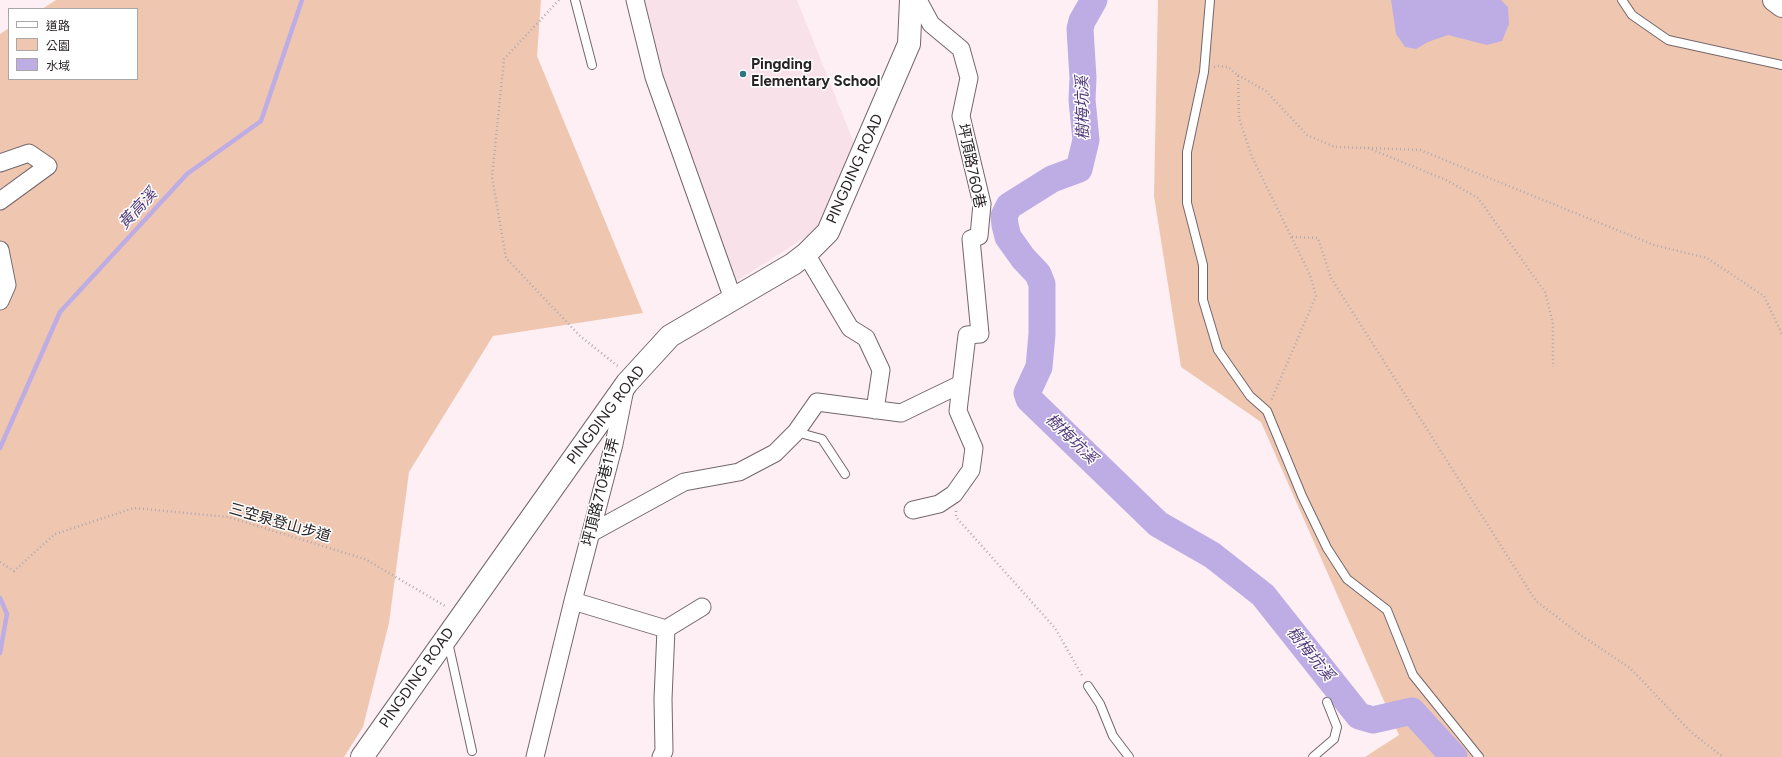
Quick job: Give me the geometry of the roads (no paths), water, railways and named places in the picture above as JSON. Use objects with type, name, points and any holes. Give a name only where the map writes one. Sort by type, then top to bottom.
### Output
[{"type":"street","points":[[635,0],[654,77],[733,299]]},
{"type":"street","name":"PINGDING ROAD","points":[[362,757],[461,615],[629,380],[670,336],[793,264],[806,254],[828,232],[909,44],[911,0]]},
{"type":"street","name":"坪頂路760巷","points":[[913,510],[939,504],[954,494],[971,470],[974,448],[958,411],[967,335],[980,334],[971,239],[979,236],[982,204],[961,116],[969,78],[961,49],[931,24],[918,0]]},
{"type":"street","points":[[1774,0],[1782,6]]},
{"type":"street","points":[[0,163],[29,153],[48,166],[0,201]]},
{"type":"street","points":[[0,250],[7,285],[0,301]]},
{"type":"street","points":[[806,254],[850,328],[866,338],[881,370],[875,410]]},
{"type":"street","name":"坪頂路710巷11弄","points":[[535,757],[629,380]]},
{"type":"street","points":[[591,533],[684,482],[739,472],[775,453],[796,432],[817,402],[901,413],[961,384]]},
{"type":"street","points":[[598,422],[614,444]]},
{"type":"street","points":[[573,600],[666,628],[702,607]]},
{"type":"street","points":[[661,757],[664,751],[663,699],[666,628]]},
{"type":"lane","points":[[575,0],[592,65]]},
{"type":"lane","points":[[1210,0],[1204,72],[1187,152],[1187,203],[1203,265],[1203,300],[1218,350],[1250,396],[1267,411],[1302,496],[1327,548],[1347,579],[1387,610],[1413,675],[1479,757]]},
{"type":"lane","points":[[1622,0],[1632,15],[1668,40],[1782,65]]},
{"type":"lane","points":[[796,432],[822,439],[844,474]]},
{"type":"lane","points":[[447,635],[472,751]]},
{"type":"lane","points":[[1088,686],[1100,704],[1113,736],[1129,757]]},
{"type":"lane","points":[[1313,757],[1334,739],[1337,727],[1327,702]]},
{"type":"water","points":[[1391,0],[1501,0],[1508,7],[1509,24],[1502,41],[1487,45],[1448,35],[1428,42],[1416,49],[1405,47],[1396,34]]},
{"type":"waterway","name":"黃高溪","points":[[0,448],[60,312],[187,174],[261,121],[302,0]]},
{"type":"waterway","name":"樹梅坑溪","points":[[1094,0],[1082,21],[1080,29],[1083,78],[1082,100],[1086,140],[1079,169],[1052,179],[1009,206],[1004,216],[1008,237],[1023,258],[1038,274],[1042,284],[1042,334],[1039,367],[1027,393],[1029,399],[1158,524],[1212,555],[1263,595],[1359,716],[1373,720],[1412,711],[1454,757]]},
{"type":"waterway","name":"黃高溪","points":[[0,598],[7,614],[0,653]]},
{"type":"place","name":"Pingding Elementary School","points":[[743,74]]}]
